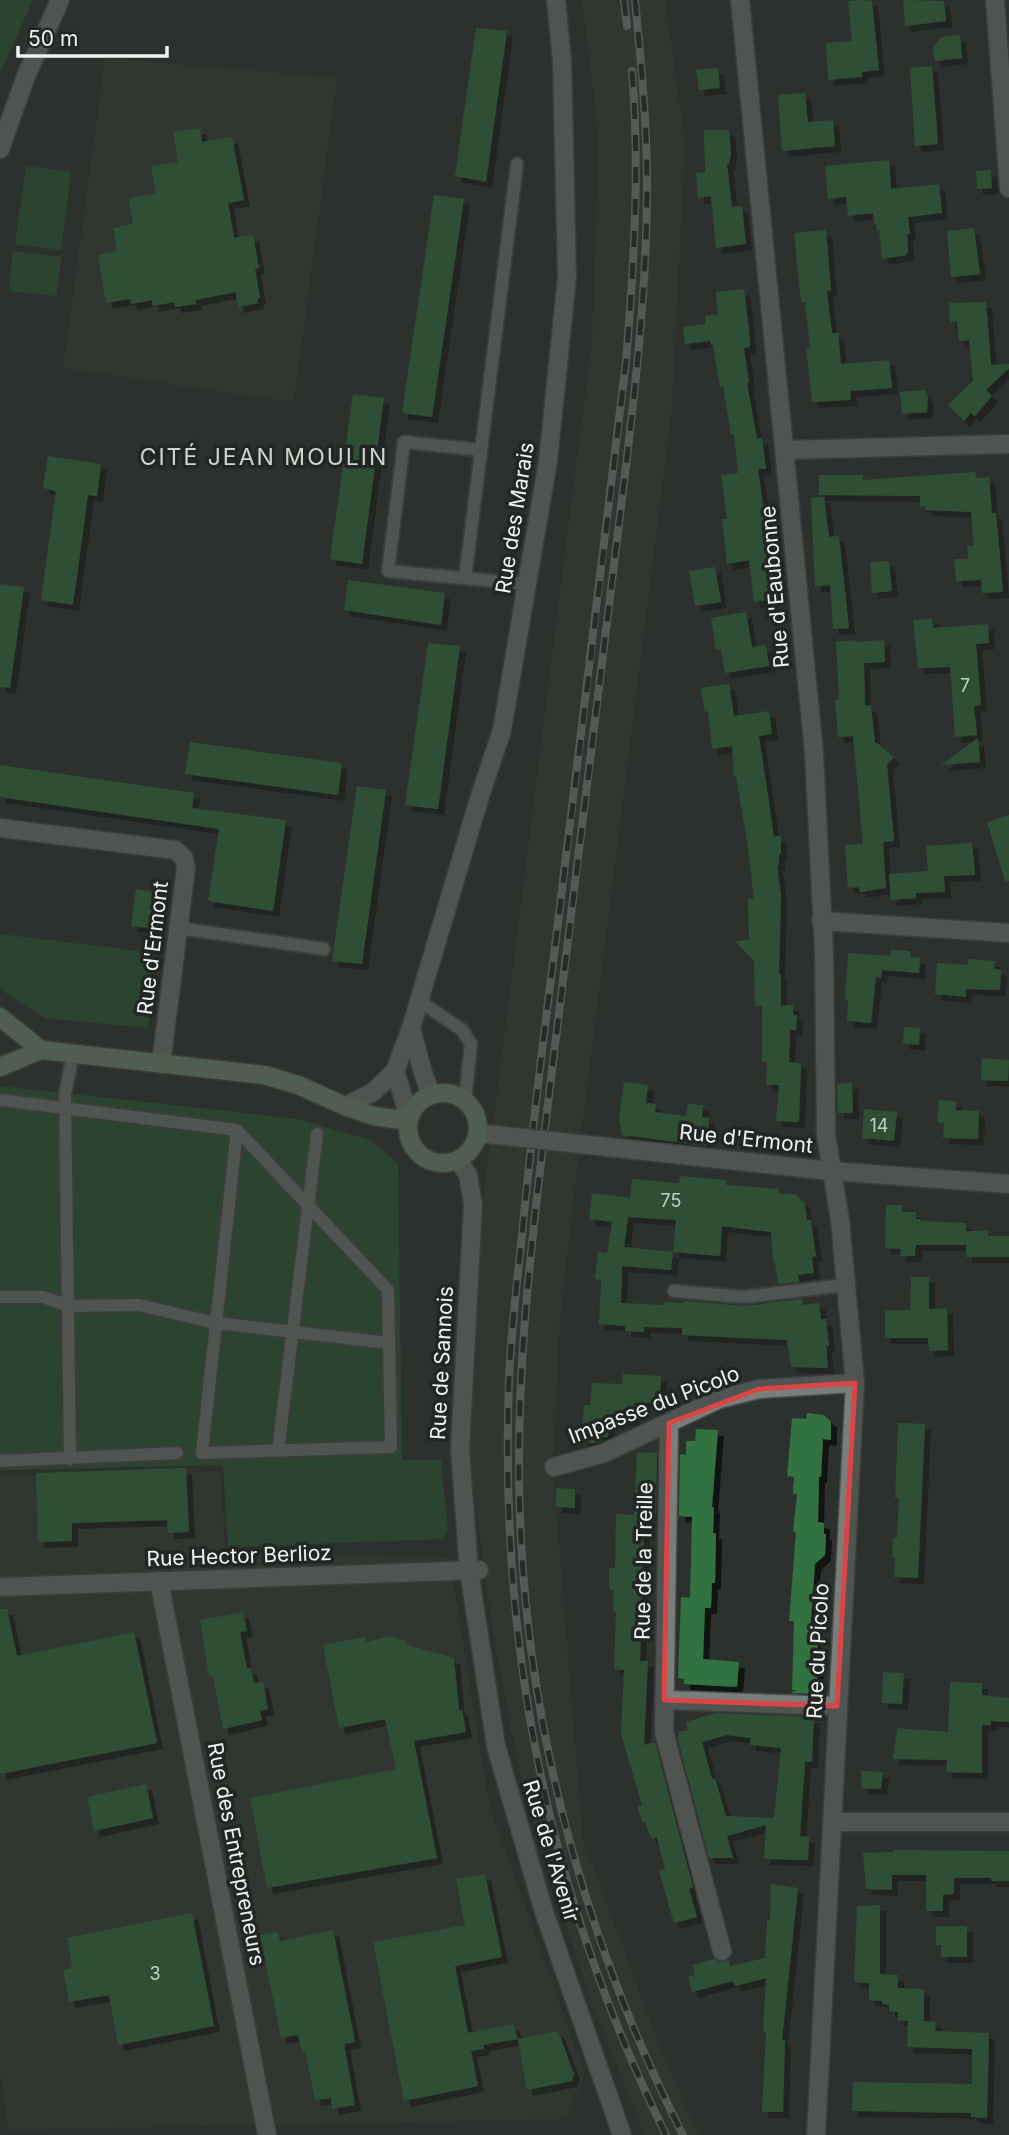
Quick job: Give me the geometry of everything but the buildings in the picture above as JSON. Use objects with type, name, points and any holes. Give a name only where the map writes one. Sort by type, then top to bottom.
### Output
[{"type":"street","points":[[0,149],[26,76],[60,0]]},
{"type":"street","name":"Rue des Marais","points":[[396,1071],[502,730],[548,461],[567,277],[562,61],[556,0]]},
{"type":"street","name":"Rue d'Eaubonne","points":[[740,0],[814,753],[824,952],[826,1135],[830,1171]]},
{"type":"street","points":[[995,0],[1009,188]]},
{"type":"street","points":[[785,450],[1009,444]]},
{"type":"street","name":"Rue d'Ermont","points":[[0,828],[175,850],[184,858],[186,868],[161,1064]]},
{"type":"street","points":[[821,921],[1009,933]]},
{"type":"street","points":[[0,1017],[41,1050]]},
{"type":"street","name":"Rue des Marais","points":[[411,1028],[431,1094]]},
{"type":"street","points":[[0,1067],[41,1050],[264,1075],[298,1085],[374,1116],[408,1119]]},
{"type":"street","points":[[345,1106],[373,1092],[396,1071],[408,1119],[410,1143],[426,1159],[436,1163],[458,1160],[487,1134],[465,1100],[454,1094],[431,1094],[414,1107],[408,1119]]},
{"type":"street","name":"Rue d'Ermont","points":[[487,1134],[830,1171],[1009,1184]]},
{"type":"street","name":"Rue de Sannois","points":[[458,1160],[468,1175],[473,1205],[460,1449],[474,1571]]},
{"type":"street","name":"Rue du Picolo","points":[[816,2135],[855,1383],[840,1220],[830,1171]]},
{"type":"street","name":"Impasse du Picolo","points":[[554,1467],[604,1453],[719,1399],[758,1389],[855,1383]]},
{"type":"street","name":"Rue de la Treille","points":[[669,1423],[664,1731],[722,1951]]},
{"type":"street","name":"Rue Hector Berlioz","points":[[0,1587],[474,1571]]},
{"type":"street","name":"Rue de l'Avenir","points":[[474,1571],[496,1746],[544,1912],[622,2135]]},
{"type":"street","name":"Rue des Entrepreneurs","points":[[159,1581],[267,2135]]},
{"type":"street","points":[[664,1700],[837,1706]]},
{"type":"street","points":[[832,1822],[1009,1822]]},
{"type":"lane","points":[[465,578],[517,164]]},
{"type":"lane","points":[[481,450],[404,442],[388,571],[527,584]]},
{"type":"lane","points":[[178,928],[324,949]]},
{"type":"lane","points":[[418,1000],[463,1030],[471,1044],[465,1100]]},
{"type":"lane","points":[[70,1459],[65,1094],[72,1054]]},
{"type":"lane","points":[[0,1100],[237,1130],[388,1290],[391,1447],[202,1453],[237,1130]]},
{"type":"lane","points":[[278,1451],[317,1134]]},
{"type":"lane","points":[[674,1291],[744,1297],[845,1285]]},
{"type":"lane","points":[[0,1297],[43,1297],[69,1306],[139,1305],[216,1323],[389,1343]]},
{"type":"lane","points":[[0,1461],[177,1453]]},
{"type":"highlighted area","points":[[855,1383],[837,1706],[664,1700],[669,1423],[759,1389]]},
{"type":"shaded area","points":[[582,0],[665,0],[685,142],[672,410],[560,1320],[553,1471],[583,1839],[659,2045],[699,2135],[645,2135],[592,2005],[524,1796],[492,1627],[470,1462],[484,1194],[592,340],[599,142]]},
{"type":"shaded area","points":[[105,58],[337,78],[294,402],[63,368]]},
{"type":"shaded area","points":[[221,1471],[225,1551],[449,1558],[490,1807],[585,2075],[566,2119],[8,2130],[0,2070],[0,1476]]},
{"type":"green space","points":[[0,0],[33,0],[0,73]]},
{"type":"green space","points":[[26,166],[71,172],[61,250],[15,244]]},
{"type":"green space","points":[[13,251],[61,257],[57,296],[9,291]]},
{"type":"green space","points":[[0,934],[154,953],[148,1028],[44,1018],[0,989]]},
{"type":"green space","points":[[0,1086],[298,1119],[370,1140],[398,1163],[402,1460],[441,1460],[448,1530],[442,1539],[228,1547],[223,1465],[0,1470]]},
{"type":"railway","points":[[624,0],[627,26]]},
{"type":"railway","points":[[635,0],[647,162],[641,328],[532,1241],[522,1360],[519,1480],[527,1617],[552,1770],[571,1846],[593,1920],[620,1993],[683,2135]]},
{"type":"railway","points":[[632,71],[636,144],[635,216],[626,361],[541,1060],[514,1307],[509,1379],[508,1479],[513,1577],[523,1673],[539,1768],[561,1860],[590,1952],[625,2044],[666,2135]]},
{"type":"district","name":"CITÉ JEAN MOULIN","points":[[264,457]]}]
